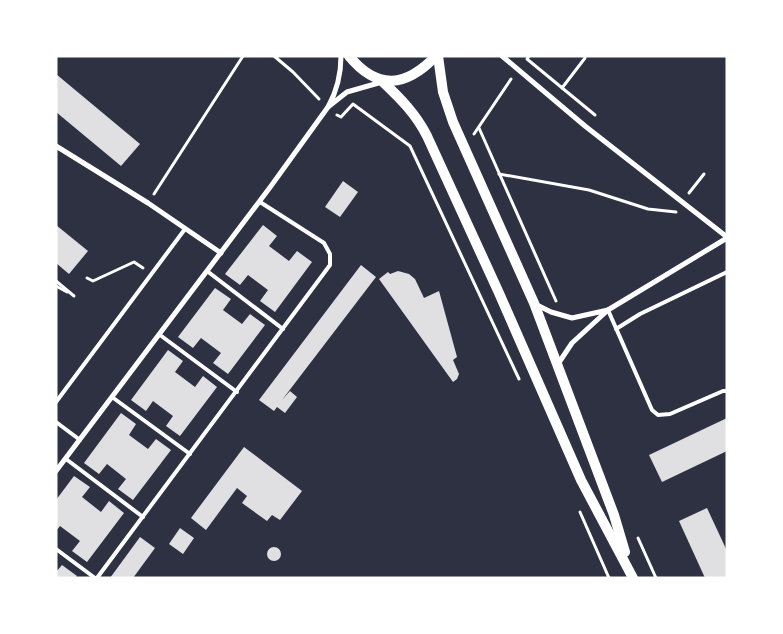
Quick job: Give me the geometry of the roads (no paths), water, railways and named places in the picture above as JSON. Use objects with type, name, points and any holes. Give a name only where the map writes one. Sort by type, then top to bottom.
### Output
[{"type":"main road","points":[[349,56],[358,67],[383,82],[403,101],[420,122],[499,293],[580,480],[632,574]]},
{"type":"main road","points":[[383,82],[413,76],[437,56]]},
{"type":"main road","points":[[437,56],[443,92],[453,122],[534,303],[614,515],[632,574]]},
{"type":"street","points":[[56,471],[260,202],[328,108],[341,75],[342,56]]},
{"type":"street","points":[[502,56],[580,122],[727,237],[608,310],[572,343],[558,364]]},
{"type":"street","points":[[328,108],[347,92],[383,82]]},
{"type":"street","points":[[56,146],[148,203],[221,253]]},
{"type":"street","points":[[534,303],[551,312],[572,318],[608,310]]},
{"type":"lane","points":[[56,549],[96,578],[328,268],[331,262],[330,254],[324,243],[260,202]]},
{"type":"lane","points":[[56,402],[185,229]]},
{"type":"lane","points":[[207,271],[283,329]]},
{"type":"lane","points":[[616,329],[640,314],[727,272]]},
{"type":"lane","points":[[608,310],[652,410],[658,415],[670,414],[727,391]]},
{"type":"lane","points":[[160,334],[237,392]]},
{"type":"lane","points":[[112,397],[190,454]]},
{"type":"lane","points":[[56,422],[80,440]]},
{"type":"lane","points":[[66,459],[143,517]]}]
